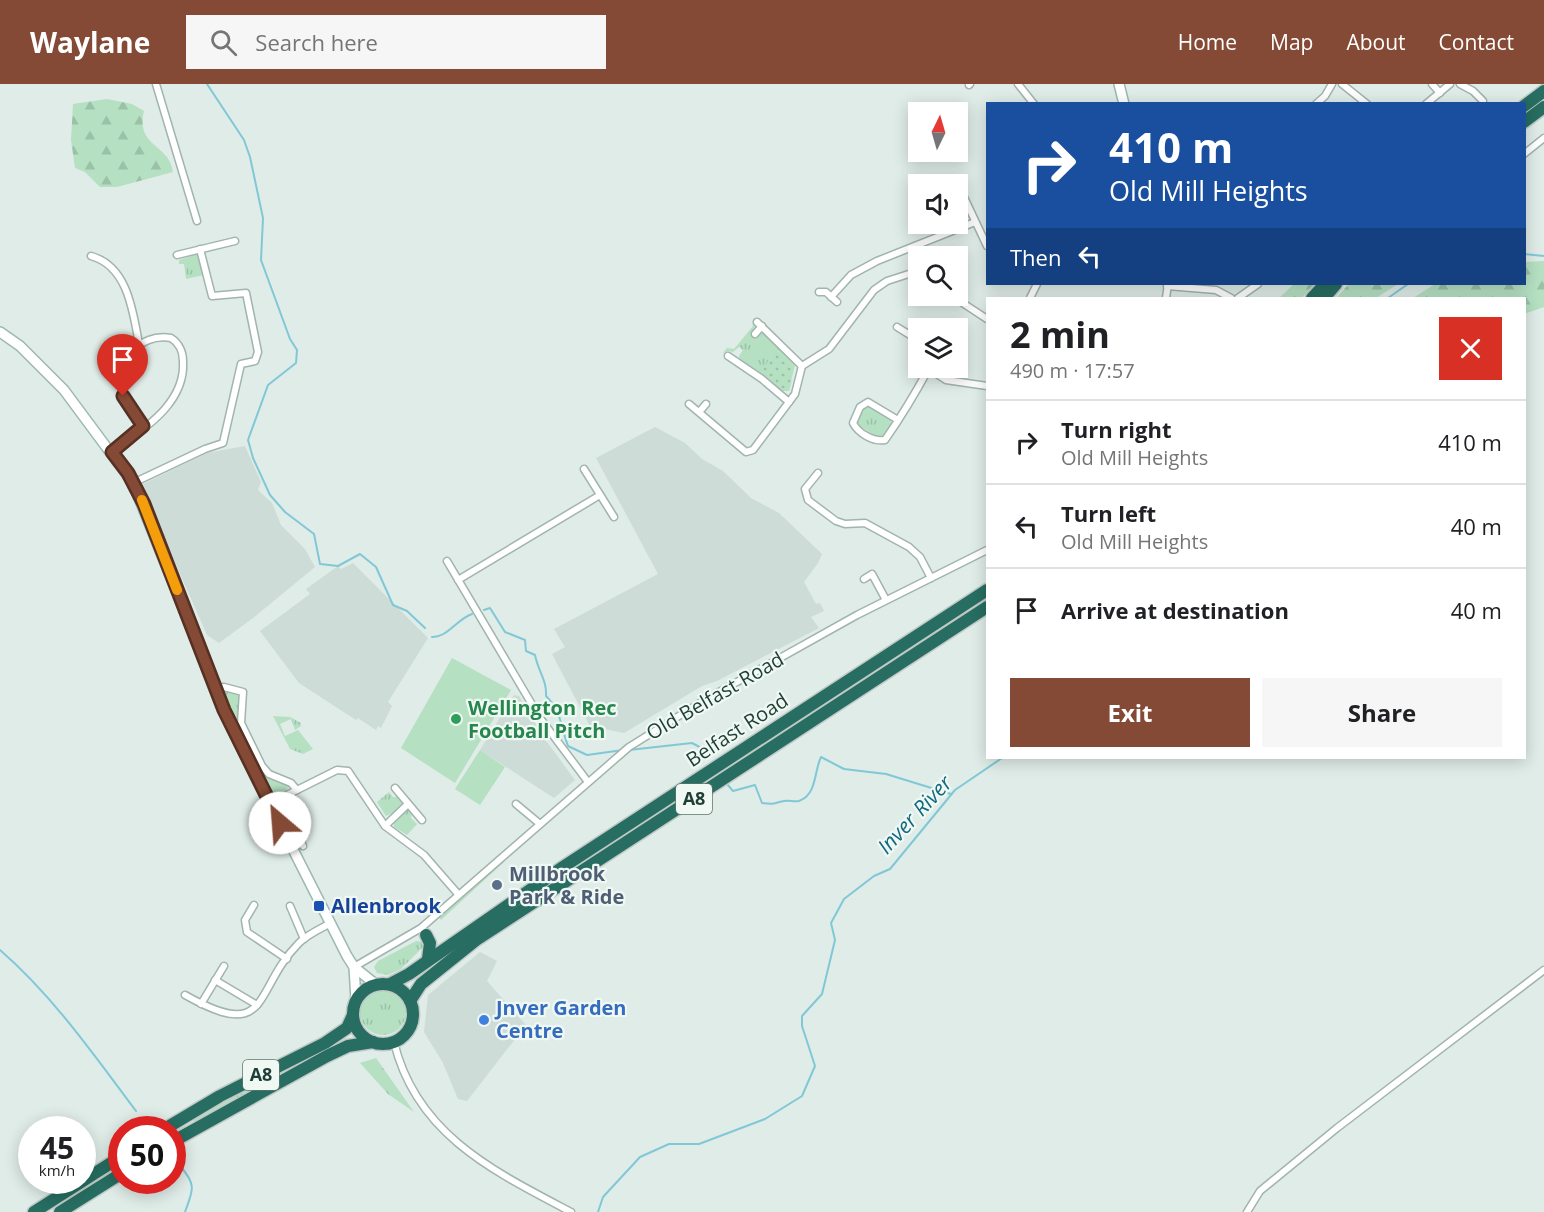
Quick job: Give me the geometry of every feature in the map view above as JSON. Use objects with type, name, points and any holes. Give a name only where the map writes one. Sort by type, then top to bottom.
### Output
[{"type":"highway","points":[[1526,104],[1544,91]]},
{"type":"highway","points":[[1526,122],[1544,107]]},
{"type":"highway","points":[[1526,123],[1544,113]]},
{"type":"highway","points":[[1313,297],[1324,285]]},
{"type":"highway","points":[[1325,297],[1335,285]]},
{"type":"highway","name":"Belfast Road","points":[[390,984],[563,867],[986,591]]},
{"type":"highway","name":"Belfast Road","points":[[410,1001],[421,984],[476,940],[986,608]]},
{"type":"highway","points":[[423,932],[430,943],[428,960]]},
{"type":"highway","points":[[373,1042],[359,1032],[353,1016],[356,1000],[366,988],[374,983],[390,984],[405,993],[410,1001],[413,1011],[410,1027],[394,1042]]},
{"type":"highway","name":"A8","points":[[186,1116],[220,1096],[340,1034],[347,1029],[353,1016]]},
{"type":"highway","name":"A8","points":[[186,1134],[348,1046],[373,1042],[394,1042]]},
{"type":"highway","points":[[34,1212],[108,1165]]},
{"type":"highway","points":[[60,1212],[108,1182]]},
{"type":"main road","points":[[1119,84],[1124,102]]},
{"type":"main road","points":[[0,332],[20,346],[51,376],[134,483],[230,725],[354,967],[374,983]]},
{"type":"main road","points":[[354,967],[356,1000]]},
{"type":"street","points":[[156,84],[197,221]]},
{"type":"street","points":[[1018,84],[1032,102]]},
{"type":"street","points":[[1318,102],[1332,84]]},
{"type":"street","points":[[1342,84],[1364,102]]},
{"type":"street","points":[[1432,84],[1440,93]]},
{"type":"street","points":[[1429,102],[1450,84]]},
{"type":"street","points":[[1460,84],[1473,91],[1484,101]]},
{"type":"street","points":[[1526,152],[1544,138]]},
{"type":"street","points":[[968,206],[986,244]]},
{"type":"street","points":[[917,246],[975,222]]},
{"type":"street","points":[[177,255],[235,241]]},
{"type":"street","points":[[134,483],[223,443],[241,364],[255,361],[258,352],[246,293],[212,296],[200,249]]},
{"type":"street","points":[[819,292],[826,292],[834,299],[851,275],[877,261],[908,249]]},
{"type":"street","points":[[91,256],[106,262],[116,270],[131,306],[139,344]]},
{"type":"street","points":[[689,404],[746,452],[753,450],[795,394],[802,366],[828,349],[874,290],[887,281],[908,274]]},
{"type":"street","points":[[1167,285],[1216,290],[1229,297]]},
{"type":"street","points":[[1239,297],[1257,285]]},
{"type":"street","points":[[967,306],[986,318]]},
{"type":"street","points":[[755,334],[760,324],[802,366]]},
{"type":"street","points":[[896,336],[898,328],[908,334]]},
{"type":"street","points":[[112,452],[165,411],[174,400],[182,382],[183,361],[180,346],[171,338],[150,339],[139,344],[124,366],[121,381],[126,403],[143,426]]},
{"type":"street","points":[[738,354],[730,358],[762,379],[789,402]]},
{"type":"street","points":[[898,420],[868,402],[860,407],[853,423],[854,427],[880,441],[885,440],[898,420],[923,378]]},
{"type":"street","points":[[943,378],[986,386]]},
{"type":"street","points":[[700,411],[706,404]]},
{"type":"street","points":[[584,469],[614,517]]},
{"type":"street","points":[[818,473],[805,489],[808,500],[836,521],[844,524],[865,523],[909,547],[920,557],[931,578]]},
{"type":"street","points":[[458,580],[600,495]]},
{"type":"street","name":"Old Belfast Road","points":[[354,967],[423,932],[458,894],[628,747],[703,701],[886,600],[986,550]]},
{"type":"street","points":[[447,561],[549,731],[588,782]]},
{"type":"street","points":[[864,579],[872,574],[886,600]]},
{"type":"street","points":[[215,689],[224,687],[243,692],[241,723],[262,766],[269,774],[291,783],[297,790]]},
{"type":"street","points":[[271,803],[334,771],[346,770],[362,788],[385,826],[424,855],[458,894]]},
{"type":"street","points":[[395,788],[422,820]]},
{"type":"street","points":[[385,826],[408,804]]},
{"type":"street","points":[[516,804],[540,824]]},
{"type":"street","points":[[285,810],[303,846]]},
{"type":"street","points":[[290,844],[300,839]]},
{"type":"street","points":[[254,905],[245,920],[248,932],[287,959]]},
{"type":"street","points":[[290,906],[304,939]]},
{"type":"street","points":[[284,918],[293,914]]},
{"type":"street","points":[[185,995],[218,1013],[231,1015],[248,1012],[257,1005],[287,959],[304,939],[331,923]]},
{"type":"street","points":[[201,1004],[224,966]]},
{"type":"street","points":[[1247,1212],[1260,1191],[1275,1178],[1544,970]]},
{"type":"street","points":[[215,980],[257,1005]]},
{"type":"street","points":[[394,1042],[404,1076],[413,1094],[454,1141],[485,1162],[571,1212]]},
{"type":"shaded area","points":[[655,427],[685,443],[702,459],[723,471],[751,498],[779,513],[822,554],[804,582],[816,604],[820,603],[824,611],[811,617],[819,628],[717,681],[702,686],[624,733],[590,726],[552,654],[565,647],[554,629],[658,574],[596,458]]},
{"type":"shaded area","points":[[245,446],[261,482],[258,490],[272,503],[281,525],[305,549],[315,567],[219,643],[207,635],[141,485],[207,453]]},
{"type":"shaded area","points":[[353,563],[428,638],[388,702],[392,706],[381,728],[378,726],[376,730],[358,718],[356,720],[299,683],[260,631],[310,594],[306,589],[338,566],[341,569]]},
{"type":"shaded area","points":[[514,695],[519,696],[544,738],[575,780],[554,798],[480,750]]},
{"type":"shaded area","points":[[480,952],[497,961],[487,981],[526,1025],[467,1101],[458,1099],[443,1063],[424,1032],[428,995]]},
{"type":"green space","points":[[107,99],[132,104],[144,111],[144,132],[166,156],[173,172],[117,187],[100,187],[85,172],[75,168],[71,140],[73,104]]},
{"type":"green space","points":[[198,254],[204,275],[186,279],[184,264],[179,264],[179,260]]},
{"type":"green space","points":[[1544,261],[1544,307],[1526,313],[1526,297],[1415,297],[1433,285],[1526,285],[1526,262]]},
{"type":"green space","points":[[1293,285],[1313,285],[1303,297],[1280,297]]},
{"type":"green space","points":[[1348,285],[1396,285],[1378,297],[1337,297]]},
{"type":"green space","points":[[752,321],[755,326],[751,334],[755,337],[765,332],[777,347],[793,360],[792,363],[778,351],[762,372],[790,385],[793,378],[789,391],[781,391],[767,377],[740,362],[739,356],[743,350],[739,347],[733,352],[727,351],[722,354],[727,348],[734,349],[753,326]]},
{"type":"green space","points":[[778,351],[795,365],[790,385],[784,389],[762,372],[770,357]]},
{"type":"green space","points":[[867,405],[891,420],[891,425],[883,437],[876,437],[856,423],[858,415]]},
{"type":"green space","points":[[895,657],[897,659],[665,813],[661,812],[661,809]]},
{"type":"green space","name":"Wellington Rec Football Pitch","points":[[452,658],[511,690],[455,783],[401,748]]},
{"type":"green space","points":[[224,689],[241,695],[237,717],[252,750],[264,772],[288,786],[287,790],[275,795],[270,793],[222,693]]},
{"type":"green space","points":[[273,716],[290,717],[301,723],[301,726],[295,730],[291,719],[280,724],[285,736],[298,730],[313,749],[303,754],[290,749]]},
{"type":"green space","points":[[480,750],[505,767],[480,805],[455,789]]},
{"type":"green space","points":[[389,792],[393,797],[400,797],[403,803],[393,813],[386,816],[377,802]]},
{"type":"green space","points":[[405,810],[412,810],[411,818],[417,824],[407,835],[394,827],[394,821]]},
{"type":"green space","points":[[504,862],[441,920],[439,917]]},
{"type":"green space","points":[[416,941],[424,942],[424,946],[401,969],[388,975],[377,973],[374,967],[378,961]]},
{"type":"green space","points":[[383,989],[399,996],[406,1012],[399,1028],[383,1035],[367,1028],[360,1012],[367,996]]},
{"type":"green space","points":[[325,1049],[326,1051],[194,1122],[193,1117]]},
{"type":"green space","points":[[376,1058],[414,1112],[388,1094],[360,1063]]},
{"type":"waterway","points":[[207,84],[244,140],[250,157],[263,218],[261,260],[290,339],[297,350],[296,363],[268,385],[248,440],[253,458],[270,495],[285,512],[314,534],[320,564],[338,566],[360,554],[376,567],[393,605],[407,611],[425,628]]},
{"type":"waterway","name":"Inver River","points":[[1526,254],[1544,256]]},
{"type":"waterway","name":"Inver River","points":[[1389,297],[1407,285]]},
{"type":"waterway","points":[[484,610],[490,608],[505,632],[525,640],[526,651],[535,655],[545,685],[546,696],[558,713],[568,746],[587,755],[623,750]]},
{"type":"waterway","points":[[432,637],[442,635],[472,614]]},
{"type":"waterway","points":[[629,750],[692,743],[709,752],[708,757]]},
{"type":"waterway","points":[[727,784],[733,791],[755,785],[762,803],[799,801],[809,794],[821,757],[844,769],[886,774],[951,794]]},
{"type":"waterway","name":"Inver River","points":[[598,1212],[603,1197],[640,1157],[669,1144],[699,1144],[765,1119],[802,1096],[815,1066],[802,1026],[802,1016],[822,994],[835,940],[831,923],[844,899],[874,876],[890,869],[955,790],[1001,759]]},
{"type":"waterway","points":[[0,950],[55,1006],[136,1111]]},
{"type":"waterway","points":[[185,1212],[192,1188],[186,1174]]},
{"type":"slow traffic","points":[[142,500],[177,590]]},
{"type":"place","name":"Wellington Rec Football Pitch","points":[[456,719]]},
{"type":"place","name":"Millbrook Park & Ride","points":[[497,885]]},
{"type":"place","name":"Allenbrook","points":[[319,906]]},
{"type":"place","name":"Jnver Garden Centre","points":[[484,1020]]},
{"type":"route","points":[[123,396],[130,410],[143,426],[112,452],[128,473],[144,504],[230,725],[280,823]]}]
